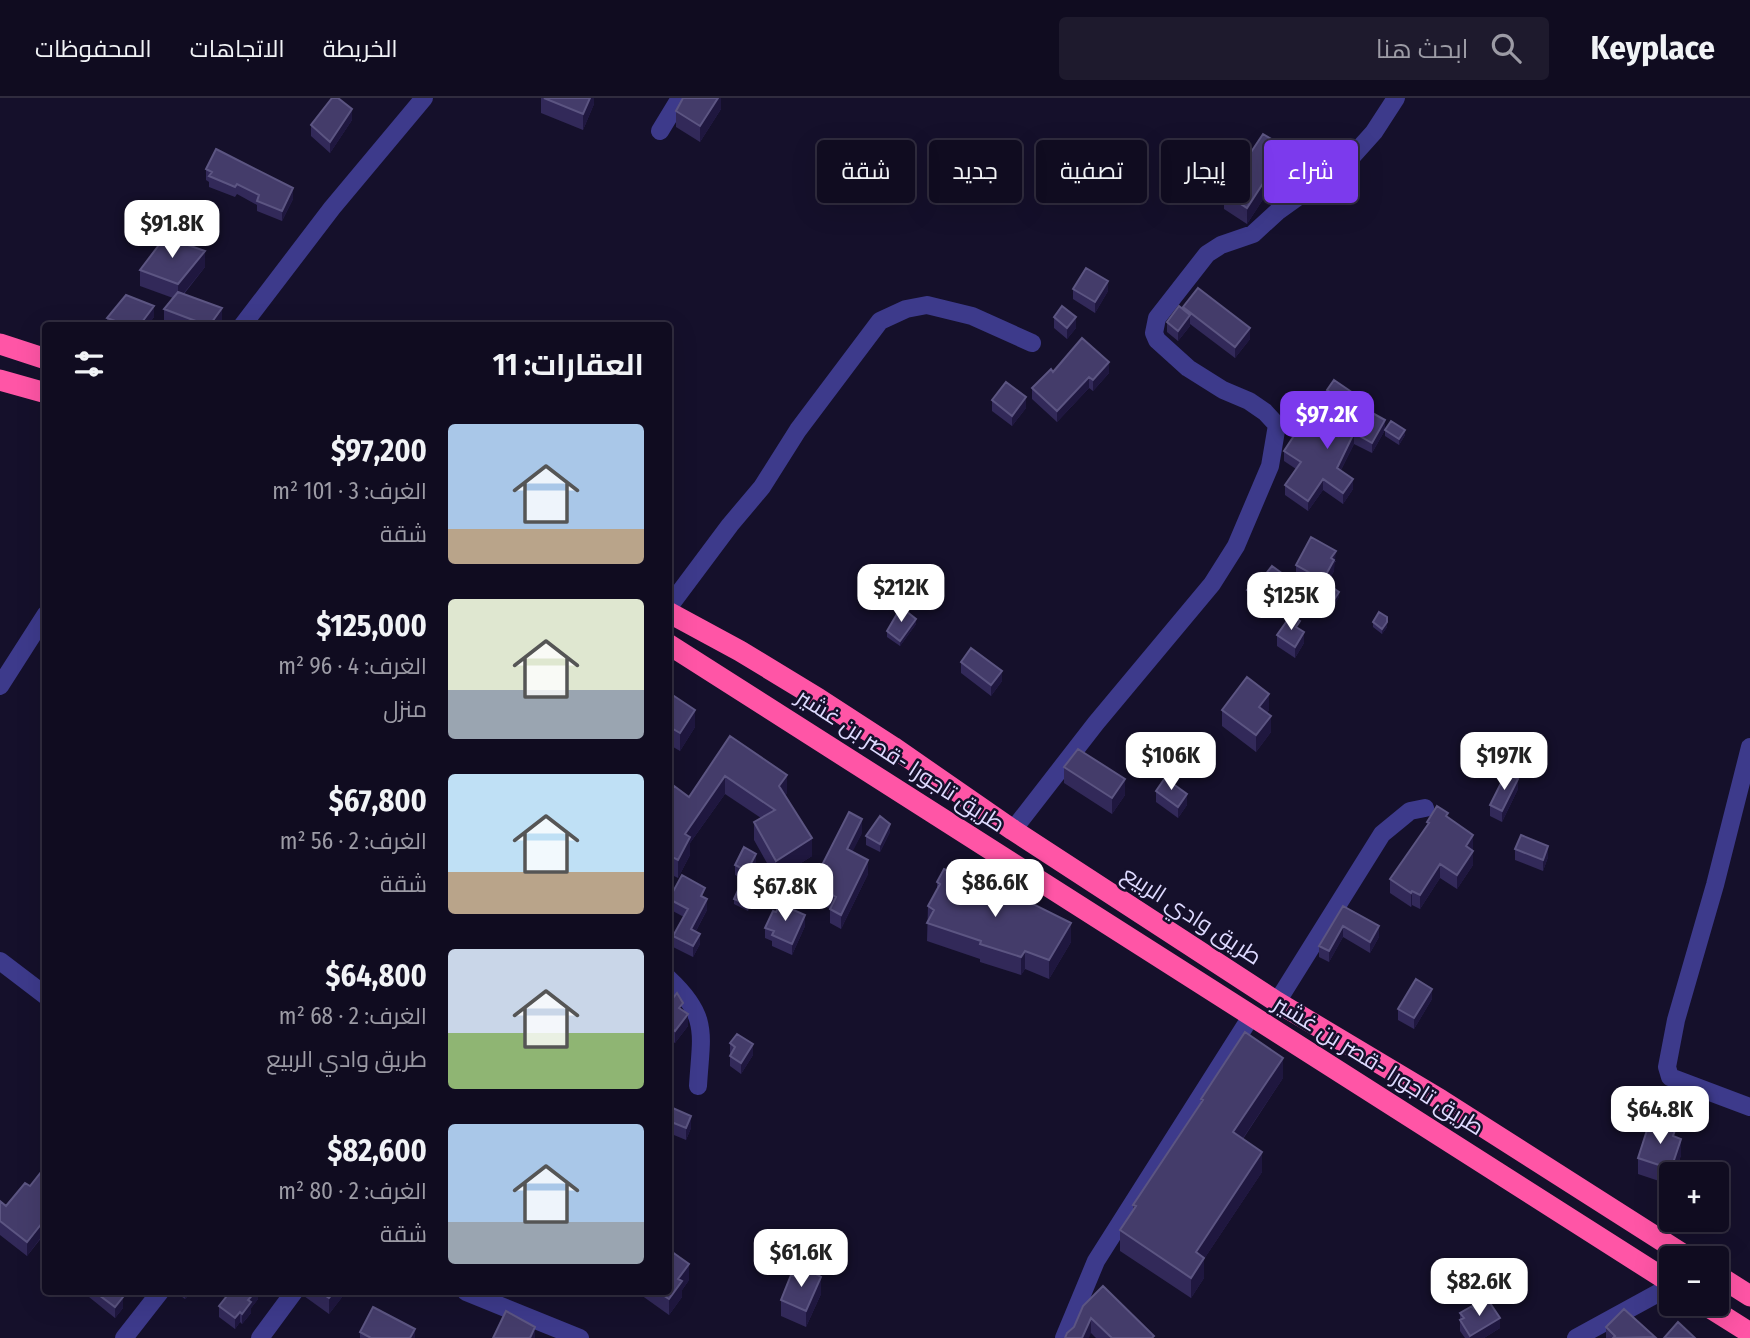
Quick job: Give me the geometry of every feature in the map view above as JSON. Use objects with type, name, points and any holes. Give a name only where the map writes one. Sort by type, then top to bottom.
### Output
[{"type":"highway","points":[[0,344],[42,358]]},
{"type":"highway","points":[[0,380],[42,392]]},
{"type":"highway","name":"طريق وادي الربيع","points":[[672,612],[819,699],[894,747],[1013,830],[1277,1002],[1441,1100],[1670,1246]]},
{"type":"highway","name":"طريق تاجورا -قصر بن غشير","points":[[672,647],[1659,1276]]},
{"type":"highway","points":[[1729,1283],[1750,1296]]},
{"type":"highway","points":[[1722,1316],[1750,1334]]},
{"type":"street","points":[[245,322],[332,208],[424,98]]},
{"type":"street","points":[[660,131],[680,98]]},
{"type":"street","points":[[1013,830],[1096,723],[1212,584],[1236,546],[1270,466],[1277,425],[1248,401],[1223,390],[1188,368],[1157,341],[1154,333],[1157,318],[1207,254],[1221,245],[1253,234],[1277,212],[1348,161],[1374,132],[1396,98]]},
{"type":"street","points":[[672,605],[762,486],[799,430],[880,321],[906,309],[928,305],[972,316],[1032,343]]},
{"type":"street","points":[[0,686],[42,620]]},
{"type":"street","points":[[1750,747],[1715,885],[1676,1020],[1667,1067],[1670,1077],[1750,1107]]},
{"type":"street","points":[[1277,1002],[1382,834],[1410,811],[1424,808]]},
{"type":"street","points":[[0,961],[42,993]]},
{"type":"street","points":[[672,982],[692,1004],[699,1020],[698,1086]]},
{"type":"street","points":[[1065,1338],[1096,1261],[1252,1015]]},
{"type":"street","points":[[1576,1338],[1659,1291]]},
{"type":"street","points":[[124,1338],[158,1295]]},
{"type":"street","points":[[260,1338],[293,1295]]},
{"type":"street","points":[[473,1295],[580,1338]]},
{"type":"building","points":[[332,98],[338,98],[352,109],[330,142],[311,125]]},
{"type":"building","points":[[544,98],[590,98],[583,114]]},
{"type":"building","points":[[683,98],[718,98],[700,126],[676,111]]},
{"type":"building","points":[[1263,134],[1273,140],[1264,140],[1264,182],[1247,208],[1239,203],[1250,203],[1250,154]]},
{"type":"building","points":[[216,149],[293,188],[282,211],[257,201],[259,195],[237,184],[235,187],[209,176],[212,172],[206,169]]},
{"type":"building","points":[[165,237],[205,251],[178,284],[140,270]]},
{"type":"building","points":[[1086,268],[1108,281],[1095,302],[1073,289]]},
{"type":"building","points":[[1198,288],[1250,328],[1235,347],[1183,307]]},
{"type":"building","points":[[178,292],[222,308],[212,322],[198,322],[164,309]]},
{"type":"building","points":[[126,295],[154,306],[142,322],[118,322],[107,318]]},
{"type":"building","points":[[1062,306],[1076,317],[1067,328],[1054,317]]},
{"type":"building","points":[[1179,306],[1190,315],[1178,331],[1167,322]]},
{"type":"building","points":[[1082,338],[1109,362],[1093,380],[1089,377],[1057,411],[1032,388],[1051,369],[1053,372]]},
{"type":"building","points":[[1334,380],[1353,393],[1346,403],[1327,390]]},
{"type":"building","points":[[1006,382],[1026,397],[1012,416],[992,400]]},
{"type":"building","points":[[1356,404],[1385,420],[1372,443],[1354,433],[1337,468],[1353,479],[1343,493],[1323,479],[1308,501],[1285,485],[1301,462],[1284,451],[1307,416],[1338,436]]},
{"type":"building","points":[[1391,421],[1405,430],[1399,439],[1385,430]]},
{"type":"building","points":[[1311,537],[1336,551],[1323,580],[1296,565]]},
{"type":"building","points":[[1272,566],[1294,582],[1278,605],[1266,596],[1262,601],[1247,590],[1256,577],[1261,580]]},
{"type":"building","points":[[1329,585],[1339,592],[1332,603],[1322,597]]},
{"type":"building","points":[[901,607],[916,619],[900,641],[887,631]]},
{"type":"building","points":[[1379,612],[1387,617],[1382,629],[1373,622]]},
{"type":"building","points":[[1291,615],[1300,621],[1296,627],[1304,632],[1295,647],[1277,635]]},
{"type":"building","points":[[971,648],[1002,671],[991,685],[961,662]]},
{"type":"building","points":[[1247,677],[1269,694],[1259,707],[1271,716],[1256,735],[1222,710]]},
{"type":"building","points":[[672,695],[695,710],[680,733],[672,728]]},
{"type":"building","points":[[730,736],[787,775],[779,786],[812,838],[776,861],[754,822],[775,810],[725,776],[685,834],[690,837],[678,860],[672,857],[672,789],[674,786],[689,797]]},
{"type":"building","points":[[1078,749],[1125,779],[1112,798],[1064,767]]},
{"type":"building","points":[[1506,773],[1518,779],[1502,811],[1490,805]]},
{"type":"building","points":[[1165,778],[1187,794],[1178,807],[1156,791]]},
{"type":"building","points":[[1437,806],[1448,813],[1446,816],[1473,835],[1466,846],[1473,851],[1457,875],[1440,864],[1420,895],[1412,891],[1411,893],[1390,879],[1429,823],[1427,822]]},
{"type":"building","points":[[849,812],[862,819],[847,849],[868,860],[841,915],[830,909],[836,897],[802,880],[807,870],[817,875]]},
{"type":"building","points":[[880,816],[890,824],[880,844],[866,836]]},
{"type":"building","points":[[1521,835],[1548,846],[1543,860],[1515,849]]},
{"type":"building","points":[[744,847],[756,854],[747,871],[735,865]]},
{"type":"building","points":[[944,869],[1002,900],[1007,891],[1071,923],[1049,960],[1025,951],[1021,957],[927,923],[934,910],[928,906],[940,884],[937,882]]},
{"type":"building","points":[[682,875],[705,888],[701,896],[707,899],[691,929],[700,934],[693,946],[673,936],[688,909],[672,901],[672,893]]},
{"type":"building","points":[[739,888],[753,894],[748,905],[734,899]]},
{"type":"building","points":[[780,904],[805,915],[792,944],[772,935],[774,931],[765,928],[773,911],[776,912]]},
{"type":"building","points":[[1343,906],[1379,926],[1370,942],[1343,926],[1329,951],[1319,946]]},
{"type":"building","points":[[1416,979],[1432,989],[1414,1018],[1398,1009]]},
{"type":"building","points":[[677,993],[683,1003],[679,1008],[688,1014],[675,1031],[672,1029],[673,998]]},
{"type":"building","points":[[1245,1032],[1283,1058],[1233,1132],[1262,1152],[1196,1252],[1204,1258],[1191,1278],[1120,1230],[1136,1206],[1133,1205]]},
{"type":"building","points":[[737,1034],[753,1044],[741,1063],[730,1056],[735,1047],[730,1043]]},
{"type":"building","points":[[672,1108],[691,1116],[686,1128],[672,1122]]},
{"type":"building","points":[[1660,1121],[1676,1127],[1673,1136],[1681,1139],[1673,1162],[1659,1162],[1659,1165],[1638,1158],[1648,1127],[1657,1130]]},
{"type":"building","points":[[42,1171],[42,1223],[27,1242],[0,1221],[0,1201],[6,1206],[25,1183],[30,1186]]},
{"type":"building","points":[[672,1252],[689,1264],[678,1279],[682,1281],[672,1295]]},
{"type":"building","points":[[802,1266],[821,1277],[806,1311],[781,1300],[791,1275],[797,1277]]},
{"type":"building","points":[[1103,1286],[1154,1336],[1152,1338],[1112,1338],[1091,1318],[1082,1338],[1065,1338],[1074,1327],[1083,1306]]},
{"type":"building","points":[[99,1295],[123,1297],[115,1307]]},
{"type":"building","points":[[228,1295],[252,1295],[248,1300],[251,1302],[242,1314],[240,1312],[235,1318],[219,1306]]},
{"type":"building","points":[[1488,1300],[1500,1318],[1470,1336],[1460,1320],[1464,1318],[1460,1313],[1472,1306],[1474,1309]]},
{"type":"building","points":[[373,1307],[415,1329],[410,1338],[371,1338],[360,1332]]},
{"type":"building","points":[[1624,1309],[1655,1337],[1613,1338],[1615,1336],[1606,1327]]},
{"type":"building","points":[[506,1311],[535,1327],[530,1338],[493,1338]]},
{"type":"building","points":[[1678,1322],[1695,1338],[1664,1338]]}]
